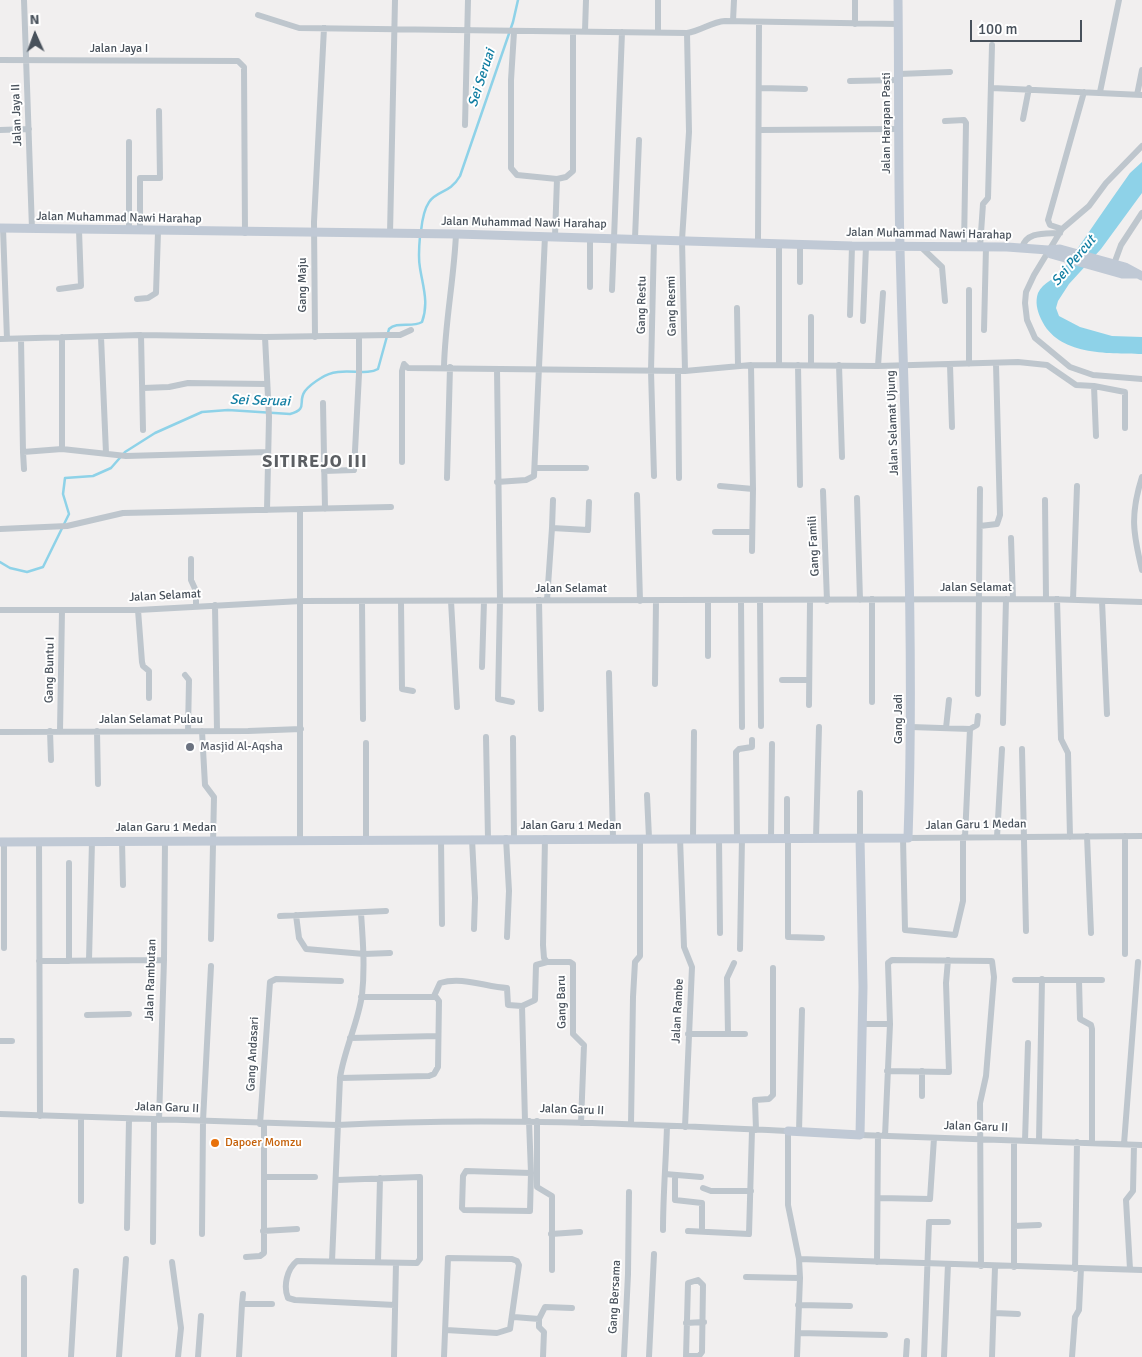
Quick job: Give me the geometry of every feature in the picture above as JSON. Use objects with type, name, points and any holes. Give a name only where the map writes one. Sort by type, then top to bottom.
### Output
[{"type":"street","name":"Jalan Jaya II","points":[[24,0],[32,228]]},
{"type":"street","points":[[390,234],[395,0]]},
{"type":"street","points":[[465,125],[468,0]]},
{"type":"street","points":[[585,31],[586,0]]},
{"type":"street","points":[[658,0],[658,32]]},
{"type":"street","points":[[733,21],[734,0]]},
{"type":"street","points":[[854,0],[855,24]]},
{"type":"street","name":"Jalan Harapan Pasti","points":[[898,0],[900,247]]},
{"type":"street","points":[[1100,92],[1119,0]]},
{"type":"street","points":[[258,15],[299,28],[573,32],[687,33],[696,32],[713,23],[733,21],[898,24]]},
{"type":"street","points":[[758,242],[760,22]]},
{"type":"street","name":"Gang Maju","points":[[315,337],[315,234],[324,28]]},
{"type":"street","points":[[509,31],[511,168],[517,175],[557,179],[566,178],[573,171],[573,32]]},
{"type":"street","points":[[612,290],[622,32]]},
{"type":"street","name":"Gang Resmi","points":[[679,478],[682,371],[682,240],[689,132],[687,33]]},
{"type":"street","points":[[984,330],[983,204],[988,198],[992,45]]},
{"type":"street","name":"Jalan Jaya I","points":[[0,60],[238,61],[244,67],[245,233]]},
{"type":"street","points":[[992,88],[1030,88],[1139,95],[1142,70]]},
{"type":"street","points":[[850,81],[950,72]]},
{"type":"street","points":[[760,88],[805,89]]},
{"type":"street","points":[[1023,119],[1030,88]]},
{"type":"street","points":[[1061,231],[1050,225],[1048,220],[1084,92]]},
{"type":"street","points":[[140,232],[140,178],[160,178],[159,111]]},
{"type":"street","points":[[945,120],[964,120],[966,123],[964,247]]},
{"type":"street","points":[[0,130],[29,129]]},
{"type":"street","points":[[760,130],[899,129]]},
{"type":"street","points":[[635,238],[639,140]]},
{"type":"street","points":[[129,142],[129,231]]},
{"type":"street","points":[[1142,146],[1106,183],[1088,206],[1061,231],[1048,250],[1026,292],[1027,320],[1035,338],[1070,367],[1093,375],[1142,379]]},
{"type":"street","points":[[555,236],[557,179]]},
{"type":"street","points":[[1114,264],[1121,245],[1142,213]]},
{"type":"street","points":[[2,228],[4,339],[141,335],[265,338],[315,337],[400,335],[411,330]]},
{"type":"street","name":"Jalan Muhammad Nawi Harahap","points":[[2,228],[140,232],[614,237],[852,246],[1022,248],[1058,252],[1102,265]]},
{"type":"street","points":[[59,289],[81,286],[79,230]]},
{"type":"street","points":[[1022,248],[1025,240],[1036,235],[1061,231]]},
{"type":"street","points":[[137,299],[148,298],[156,293],[158,232]]},
{"type":"street","points":[[447,478],[445,327],[454,274],[456,234]]},
{"type":"street","points":[[497,482],[532,479],[545,236]]},
{"type":"street","points":[[590,237],[590,287]]},
{"type":"street","name":"Gang Restu","points":[[654,239],[651,371],[654,476]]},
{"type":"street","points":[[779,243],[779,365]]},
{"type":"street","points":[[800,244],[800,282]]},
{"type":"street","points":[[850,315],[852,246]]},
{"type":"street","points":[[863,321],[866,246]]},
{"type":"street","name":"Jalan Selamat Ujung","points":[[900,247],[911,600]]},
{"type":"street","points":[[922,247],[942,267],[945,301]]},
{"type":"street","points":[[1102,265],[1114,264],[1140,274]]},
{"type":"street","points":[[1102,265],[1122,274],[1140,274]]},
{"type":"street","points":[[968,364],[969,290]]},
{"type":"street","points":[[878,366],[884,293]]},
{"type":"street","points":[[737,308],[738,366]]},
{"type":"street","points":[[811,317],[811,366]]},
{"type":"street","points":[[141,335],[143,430]]},
{"type":"street","points":[[324,471],[354,470],[359,336]]},
{"type":"street","points":[[62,337],[62,449]]},
{"type":"street","points":[[101,337],[106,454]]},
{"type":"street","points":[[21,338],[24,469]]},
{"type":"street","points":[[265,338],[269,414],[267,510]]},
{"type":"street","points":[[402,462],[402,366],[404,364],[408,368],[682,371],[751,365],[904,366],[1018,362],[1047,365],[1076,385],[1094,386],[1125,392],[1125,428]]},
{"type":"street","points":[[980,526],[997,524],[1000,515],[996,364]]},
{"type":"street","points":[[751,365],[752,551]]},
{"type":"street","points":[[798,365],[800,485]]},
{"type":"street","points":[[839,365],[842,457]]},
{"type":"street","points":[[950,365],[952,426]]},
{"type":"street","points":[[497,369],[500,600],[498,698],[499,701],[512,702]]},
{"type":"street","points":[[143,388],[169,387],[188,383],[267,384]]},
{"type":"street","points":[[1094,386],[1096,436]]},
{"type":"street","points":[[323,403],[326,509]]},
{"type":"street","points":[[23,452],[62,449],[126,456],[268,452]]},
{"type":"street","points":[[534,468],[586,468]]},
{"type":"street","points":[[1142,477],[1134,506],[1133,536],[1142,570]]},
{"type":"street","points":[[720,486],[753,488]]},
{"type":"street","points":[[1073,600],[1077,486]]},
{"type":"street","points":[[978,694],[980,490]]},
{"type":"street","name":"Gang Famili","points":[[823,491],[828,601]]},
{"type":"street","points":[[637,495],[640,601]]},
{"type":"street","points":[[857,498],[860,600]]},
{"type":"street","points":[[547,600],[553,500]]},
{"type":"street","points":[[1045,500],[1046,599]]},
{"type":"street","points":[[552,528],[588,530],[589,502]]},
{"type":"street","points":[[0,528],[63,526],[123,513],[391,507]]},
{"type":"street","points":[[300,510],[300,840]]},
{"type":"street","points":[[715,532],[752,532]]},
{"type":"street","points":[[1003,723],[1012,538]]},
{"type":"street","points":[[191,559],[191,580],[196,591],[196,605]]},
{"type":"street","points":[[1057,599],[1061,740],[1068,753],[1070,836]]},
{"type":"street","name":"Jalan Selamat","points":[[0,610],[138,610],[196,605],[301,601],[1057,599],[1142,602]]},
{"type":"street","points":[[539,600],[541,709]]},
{"type":"street","points":[[872,600],[872,702]]},
{"type":"street","name":"Gang Jadi","points":[[906,838],[911,727],[911,600]]},
{"type":"street","points":[[362,601],[363,719]]},
{"type":"street","points":[[451,601],[457,707]]},
{"type":"street","points":[[482,667],[484,601]]},
{"type":"street","points":[[655,684],[656,601]]},
{"type":"street","points":[[708,601],[708,656]]},
{"type":"street","points":[[741,601],[742,727]]},
{"type":"street","points":[[760,601],[761,726]]},
{"type":"street","points":[[809,705],[810,601]]},
{"type":"street","points":[[1102,601],[1107,714]]},
{"type":"street","points":[[401,602],[402,689],[413,691]]},
{"type":"street","points":[[215,605],[217,731]]},
{"type":"street","name":"Gang Buntu I","points":[[60,731],[62,610]]},
{"type":"street","points":[[138,610],[142,662],[143,666],[149,670],[149,698]]},
{"type":"street","points":[[609,673],[613,838]]},
{"type":"street","points":[[185,675],[189,680],[188,731]]},
{"type":"street","points":[[782,680],[809,680]]},
{"type":"street","points":[[946,728],[949,700]]},
{"type":"street","points":[[911,727],[970,729],[977,725],[978,716]]},
{"type":"street","points":[[816,838],[819,727]]},
{"type":"street","name":"Jalan Selamat Pulau","points":[[0,732],[301,729]]},
{"type":"street","points":[[906,838],[905,930],[954,935],[963,901],[964,837],[970,729]]},
{"type":"street","points":[[50,731],[51,760]]},
{"type":"street","points":[[97,731],[98,784]]},
{"type":"street","points":[[202,731],[205,785],[214,797],[211,939]]},
{"type":"street","points":[[693,838],[694,732]]},
{"type":"street","points":[[486,737],[488,838]]},
{"type":"street","points":[[507,937],[513,738]]},
{"type":"street","points":[[740,949],[736,752],[739,749],[752,747],[752,740]]},
{"type":"street","points":[[366,743],[366,838]]},
{"type":"street","points":[[772,744],[772,839]]},
{"type":"street","points":[[1022,748],[1026,931]]},
{"type":"street","points":[[997,837],[1002,749]]},
{"type":"street","points":[[860,793],[862,1024],[860,1135]]},
{"type":"street","points":[[631,1124],[633,997],[635,962],[640,956],[647,795]]},
{"type":"street","points":[[787,799],[788,937],[822,938]]},
{"type":"street","points":[[1087,836],[1091,933]]},
{"type":"street","points":[[1125,836],[1125,954]]},
{"type":"street","name":"Jalan Garu 1 Medan","points":[[2,842],[366,838],[772,839],[1142,836]]},
{"type":"street","points":[[434,996],[440,983],[471,982],[485,987],[507,988],[508,1005],[522,1006],[535,1000],[535,966],[547,962],[544,958],[543,945],[545,838]]},
{"type":"street","name":"Jalan Rambe","points":[[680,838],[684,947],[692,967],[685,1127]]},
{"type":"street","points":[[719,838],[720,933]]},
{"type":"street","points":[[441,839],[442,924]]},
{"type":"street","points":[[472,839],[475,898],[474,929]]},
{"type":"street","name":"Jalan Rambutan","points":[[153,1242],[164,960],[165,840]]},
{"type":"street","points":[[39,841],[40,1116]]},
{"type":"street","points":[[89,960],[92,841]]},
{"type":"street","points":[[122,841],[123,885]]},
{"type":"street","points":[[2,842],[4,948]]},
{"type":"street","points":[[69,863],[69,960]]},
{"type":"street","points":[[280,916],[361,914],[386,911]]},
{"type":"street","points":[[332,1262],[340,1078],[343,1058],[361,997],[364,954],[361,914]]},
{"type":"street","points":[[296,915],[299,938],[306,949],[364,954],[390,953]]},
{"type":"street","points":[[39,961],[164,960]]},
{"type":"street","points":[[877,1262],[881,1135],[890,1024],[888,963],[892,960],[990,960],[993,964],[986,1076],[981,1097],[981,1266]]},
{"type":"street","points":[[887,1071],[949,1072],[946,983],[948,960]]},
{"type":"street","name":"Gang Baru","points":[[547,962],[570,962],[573,964],[574,1034],[584,1045],[582,1123]]},
{"type":"street","points":[[1124,1144],[1138,962]]},
{"type":"street","points":[[728,1034],[727,978],[734,963]]},
{"type":"street","points":[[202,1234],[203,1121],[211,966]]},
{"type":"street","points":[[688,1231],[749,1234],[755,1100],[770,1098],[773,1095],[773,968]]},
{"type":"street","name":"Gang Andasari","points":[[246,1257],[263,1255],[264,1177],[262,1124],[270,982],[276,979],[341,981]]},
{"type":"street","points":[[1038,1141],[1042,979]]},
{"type":"street","points":[[1015,980],[1102,980]]},
{"type":"street","points":[[1079,980],[1080,1018],[1091,1025],[1092,1029],[1092,1142]]},
{"type":"street","points":[[340,1078],[432,1075],[438,1067],[438,1000],[434,996],[361,997]]},
{"type":"street","points":[[522,1006],[531,1173],[530,1211],[464,1210],[462,1208],[464,1172],[531,1173]]},
{"type":"street","points":[[799,1132],[802,1010]]},
{"type":"street","points":[[87,1015],[129,1014]]},
{"type":"street","points":[[862,1024],[890,1024]]},
{"type":"street","points":[[688,1034],[744,1034]]},
{"type":"street","points":[[350,1038],[438,1036]]},
{"type":"street","points":[[0,1041],[12,1041]]},
{"type":"street","points":[[1025,1141],[1028,1043]]},
{"type":"street","points":[[922,1072],[922,1096]]},
{"type":"street","name":"Jalan Garu II","points":[[0,1114],[337,1125],[390,1122],[537,1121],[1142,1145]]},
{"type":"street","points":[[81,1117],[81,1201]]},
{"type":"street","points":[[127,1228],[129,1119]]},
{"type":"street","points":[[537,1121],[537,1187],[552,1196],[552,1270]]},
{"type":"street","points":[[663,1230],[663,1174],[666,1162],[667,1126]]},
{"type":"street","points":[[788,1131],[788,1205],[800,1278],[797,1357]]},
{"type":"street","points":[[879,1198],[930,1199],[934,1138]]},
{"type":"street","points":[[1014,1141],[1014,1267]]},
{"type":"street","points":[[1072,1357],[1075,1317],[1079,1310],[1077,1142]]},
{"type":"street","points":[[1130,1269],[1126,1200],[1133,1191],[1134,1145]]},
{"type":"street","points":[[665,1174],[701,1177]]},
{"type":"street","points":[[676,1175],[674,1199],[702,1203],[702,1231]]},
{"type":"street","points":[[337,1180],[418,1176],[421,1180],[420,1259],[417,1263],[302,1260],[293,1265],[286,1287],[288,1298],[295,1300],[395,1305]]},
{"type":"street","points":[[264,1177],[315,1178]]},
{"type":"street","points":[[378,1262],[380,1178]]},
{"type":"street","points":[[703,1188],[711,1191],[751,1191]]},
{"type":"street","name":"Gang Bersama","points":[[624,1357],[629,1192]]},
{"type":"street","points":[[924,1357],[929,1222],[948,1222]]},
{"type":"street","points":[[1014,1226],[1039,1225]]},
{"type":"street","points":[[264,1231],[297,1229]]},
{"type":"street","points":[[551,1234],[580,1232]]},
{"type":"street","points":[[649,1357],[654,1254]]},
{"type":"street","points":[[444,1357],[448,1260],[450,1257],[512,1259],[517,1261],[519,1265],[514,1317],[510,1329],[506,1331],[446,1330]]},
{"type":"street","points":[[119,1357],[126,1259]]},
{"type":"street","points":[[798,1259],[995,1267],[1142,1270]]},
{"type":"street","points":[[172,1262],[181,1328],[178,1357]]},
{"type":"street","points":[[394,1357],[396,1263]]},
{"type":"street","points":[[944,1357],[948,1264]]},
{"type":"street","points":[[992,1357],[995,1267]]},
{"type":"street","points":[[71,1357],[76,1271]]},
{"type":"street","points":[[746,1277],[800,1278]]},
{"type":"street","points":[[24,1278],[24,1357]]},
{"type":"street","points":[[698,1280],[703,1285],[704,1322],[702,1352],[699,1356],[686,1357],[686,1323],[688,1283],[698,1280]]},
{"type":"street","points":[[239,1357],[242,1294]]},
{"type":"street","points":[[242,1304],[272,1304]]},
{"type":"street","points":[[798,1306],[850,1306]]},
{"type":"street","points":[[543,1357],[544,1332],[539,1327],[539,1319],[545,1307],[572,1308]]},
{"type":"street","points":[[994,1313],[1018,1314]]},
{"type":"street","points":[[198,1357],[201,1316]]},
{"type":"street","points":[[514,1317],[539,1319]]},
{"type":"street","points":[[686,1323],[704,1322]]},
{"type":"street","points":[[799,1333],[885,1335]]},
{"type":"street","points":[[906,1357],[907,1341]]},
{"type":"water","name":"Sei Percut","points":[[1142,162],[1142,193],[1101,249],[1069,284],[1058,301],[1056,308],[1059,316],[1080,327],[1112,336],[1142,337],[1142,354],[1099,352],[1071,346],[1059,340],[1049,331],[1041,319],[1037,306],[1038,293],[1043,286],[1063,270],[1130,173]]},
{"type":"waterway","name":"Sei Seruai","points":[[421,231],[427,205],[437,195],[454,184],[460,176],[513,22],[518,0]]},
{"type":"waterway","name":"Sei Seruai","points":[[0,562],[10,568],[27,572],[43,567],[69,514],[63,494],[65,478],[93,476],[111,468],[125,452],[155,433],[202,412],[228,410],[290,414],[299,410],[303,395],[307,389],[328,374],[336,372],[366,372],[378,369],[389,329],[396,325],[418,324],[422,322],[425,302],[419,260],[420,236]]},
{"type":"place","name":"Masjid Al-Aqsha","points":[[190,747]]},
{"type":"place","name":"Dapoer Momzu","points":[[215,1143]]},
{"type":"district","name":"SITIREJO III","points":[[315,462]]}]
